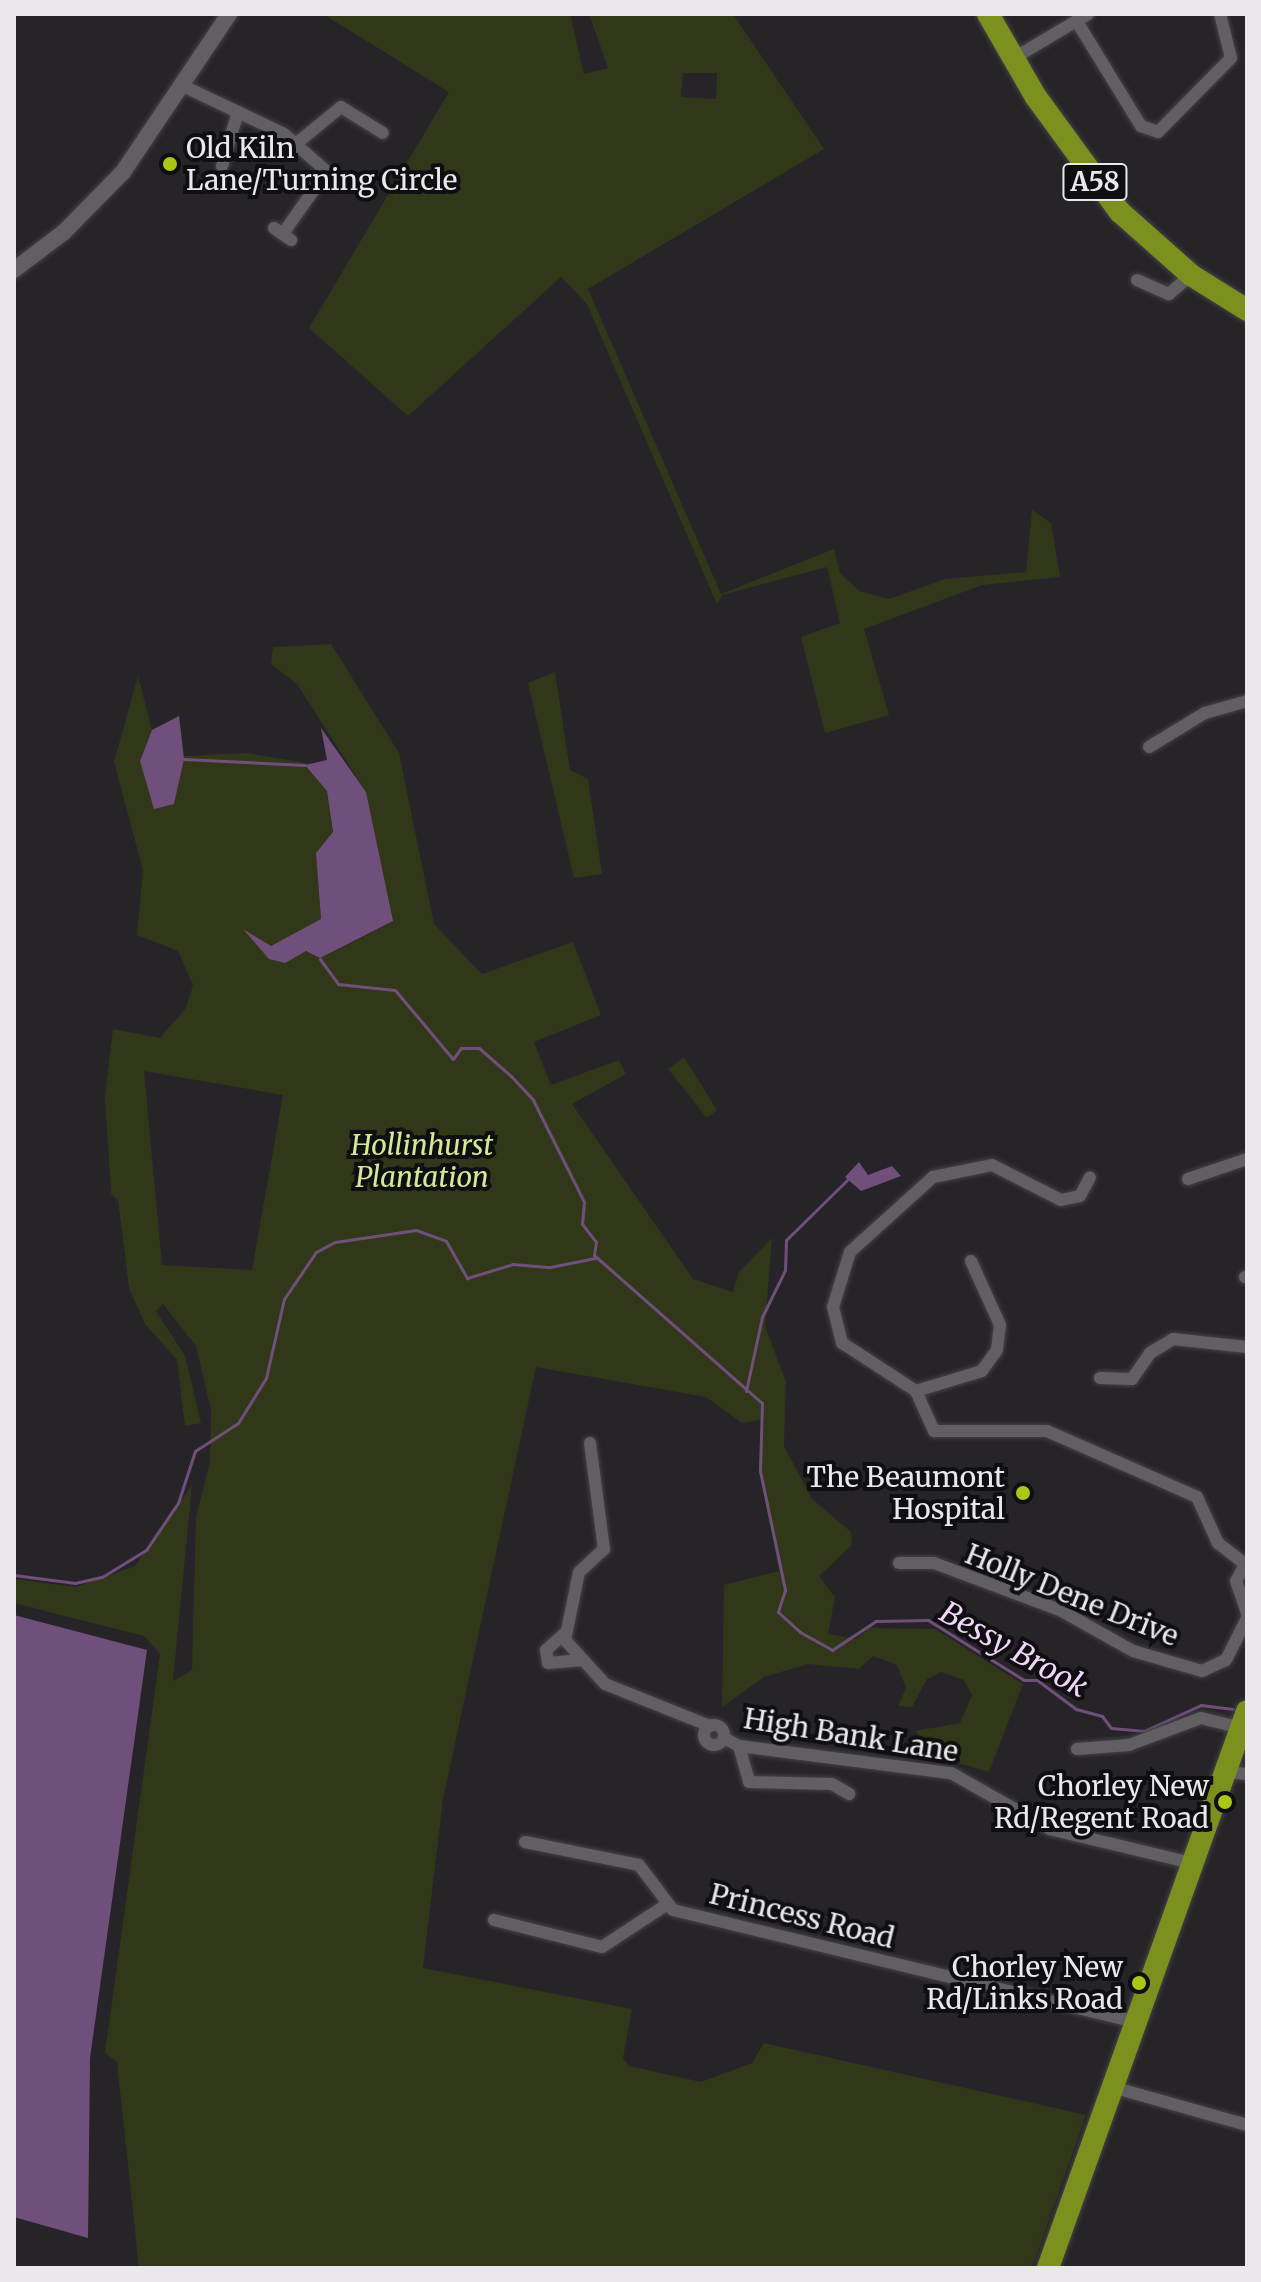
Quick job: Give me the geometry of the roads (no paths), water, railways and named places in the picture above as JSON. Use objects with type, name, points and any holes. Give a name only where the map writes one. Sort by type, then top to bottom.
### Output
[{"type":"highway","name":"A58","points":[[988,14],[1014,58],[1120,212],[1191,275],[1247,310]]},
{"type":"highway","points":[[1048,2268],[1192,1863],[1236,1773],[1244,1719]]},
{"type":"main road","points":[[14,270],[104,194],[183,86],[229,14]]},
{"type":"street","points":[[1014,58],[1079,25],[1088,14]]},
{"type":"street","points":[[1079,25],[1141,126],[1158,132],[1231,58],[1220,14]]},
{"type":"street","points":[[183,86],[297,143],[325,174],[342,185]]},
{"type":"street","points":[[297,143],[341,107],[375,120],[383,133]]},
{"type":"street","points":[[222,166],[221,147],[238,112]]},
{"type":"street","points":[[283,233],[325,174]]},
{"type":"street","points":[[1137,279],[1169,294],[1191,275]]},
{"type":"street","points":[[1149,747],[1205,713],[1247,701]]},
{"type":"street","points":[[1188,1179],[1247,1159]]},
{"type":"street","points":[[1090,1177],[1080,1196],[1061,1200],[1014,1171],[956,1167],[933,1177],[862,1236],[837,1279],[837,1332],[852,1353],[916,1391],[934,1431],[1047,1431],[1197,1497],[1218,1543],[1246,1566]]},
{"type":"street","points":[[916,1391],[982,1371],[997,1350],[1000,1325],[971,1261]]},
{"type":"street","points":[[1100,1378],[1132,1379],[1150,1353],[1173,1339],[1247,1347]]},
{"type":"street","points":[[580,1660],[548,1663],[546,1650],[564,1634],[579,1572],[604,1549],[590,1443]]},
{"type":"street","name":"Holly Dene Drive","points":[[899,1563],[934,1563],[1060,1610],[1133,1651],[1202,1671],[1226,1660],[1247,1615],[1236,1581],[1246,1566]]},
{"type":"street","name":"High Bank Lane","points":[[564,1634],[580,1660],[605,1684],[710,1726],[707,1743],[724,1738],[739,1746],[951,1773],[1050,1829],[1192,1863]]},
{"type":"street","points":[[1075,1750],[1129,1745],[1201,1718],[1244,1719]]},
{"type":"street","points":[[739,1746],[749,1782],[832,1784],[849,1794]]},
{"type":"street","name":"Princess Road","points":[[525,1842],[639,1865],[666,1905],[1136,2022]]},
{"type":"street","points":[[493,1919],[602,1947],[666,1905]]},
{"type":"street","points":[[1112,2087],[1247,2125]]},
{"type":"waterway","points":[[184,759],[305,765]]},
{"type":"waterway","name":"Bessy Brook","points":[[320,959],[338,984],[395,990],[453,1059],[461,1048],[479,1048],[511,1076],[533,1100],[584,1202],[582,1224],[596,1242],[594,1255],[762,1403],[760,1471],[785,1590],[778,1612],[800,1632],[832,1650],[876,1621],[928,1620],[1024,1680],[1037,1680],[1076,1709],[1102,1716],[1111,1728],[1144,1731],[1201,1705],[1233,1709]]},
{"type":"waterway","points":[[746,1391],[762,1317],[785,1270],[786,1240],[847,1180]]},
{"type":"waterway","points":[[14,1575],[75,1583],[102,1577],[146,1550],[178,1503],[195,1451],[238,1423],[266,1378],[284,1299],[316,1252],[335,1242],[416,1230],[446,1241],[467,1278],[513,1264],[550,1267],[595,1258]]},
{"type":"place","name":"Old Kiln Lane/Turning Circle","points":[[170,164]]},
{"type":"place","name":"The Beaumont Hospital","points":[[1023,1493]]},
{"type":"place","name":"Chorley New Rd/Regent Road","points":[[1225,1802]]},
{"type":"place","name":"Chorley New Rd/Links Road","points":[[1139,1983]]},
{"type":"park label","name":"Hollinhurst Plantation","points":[[422,1161]]}]
